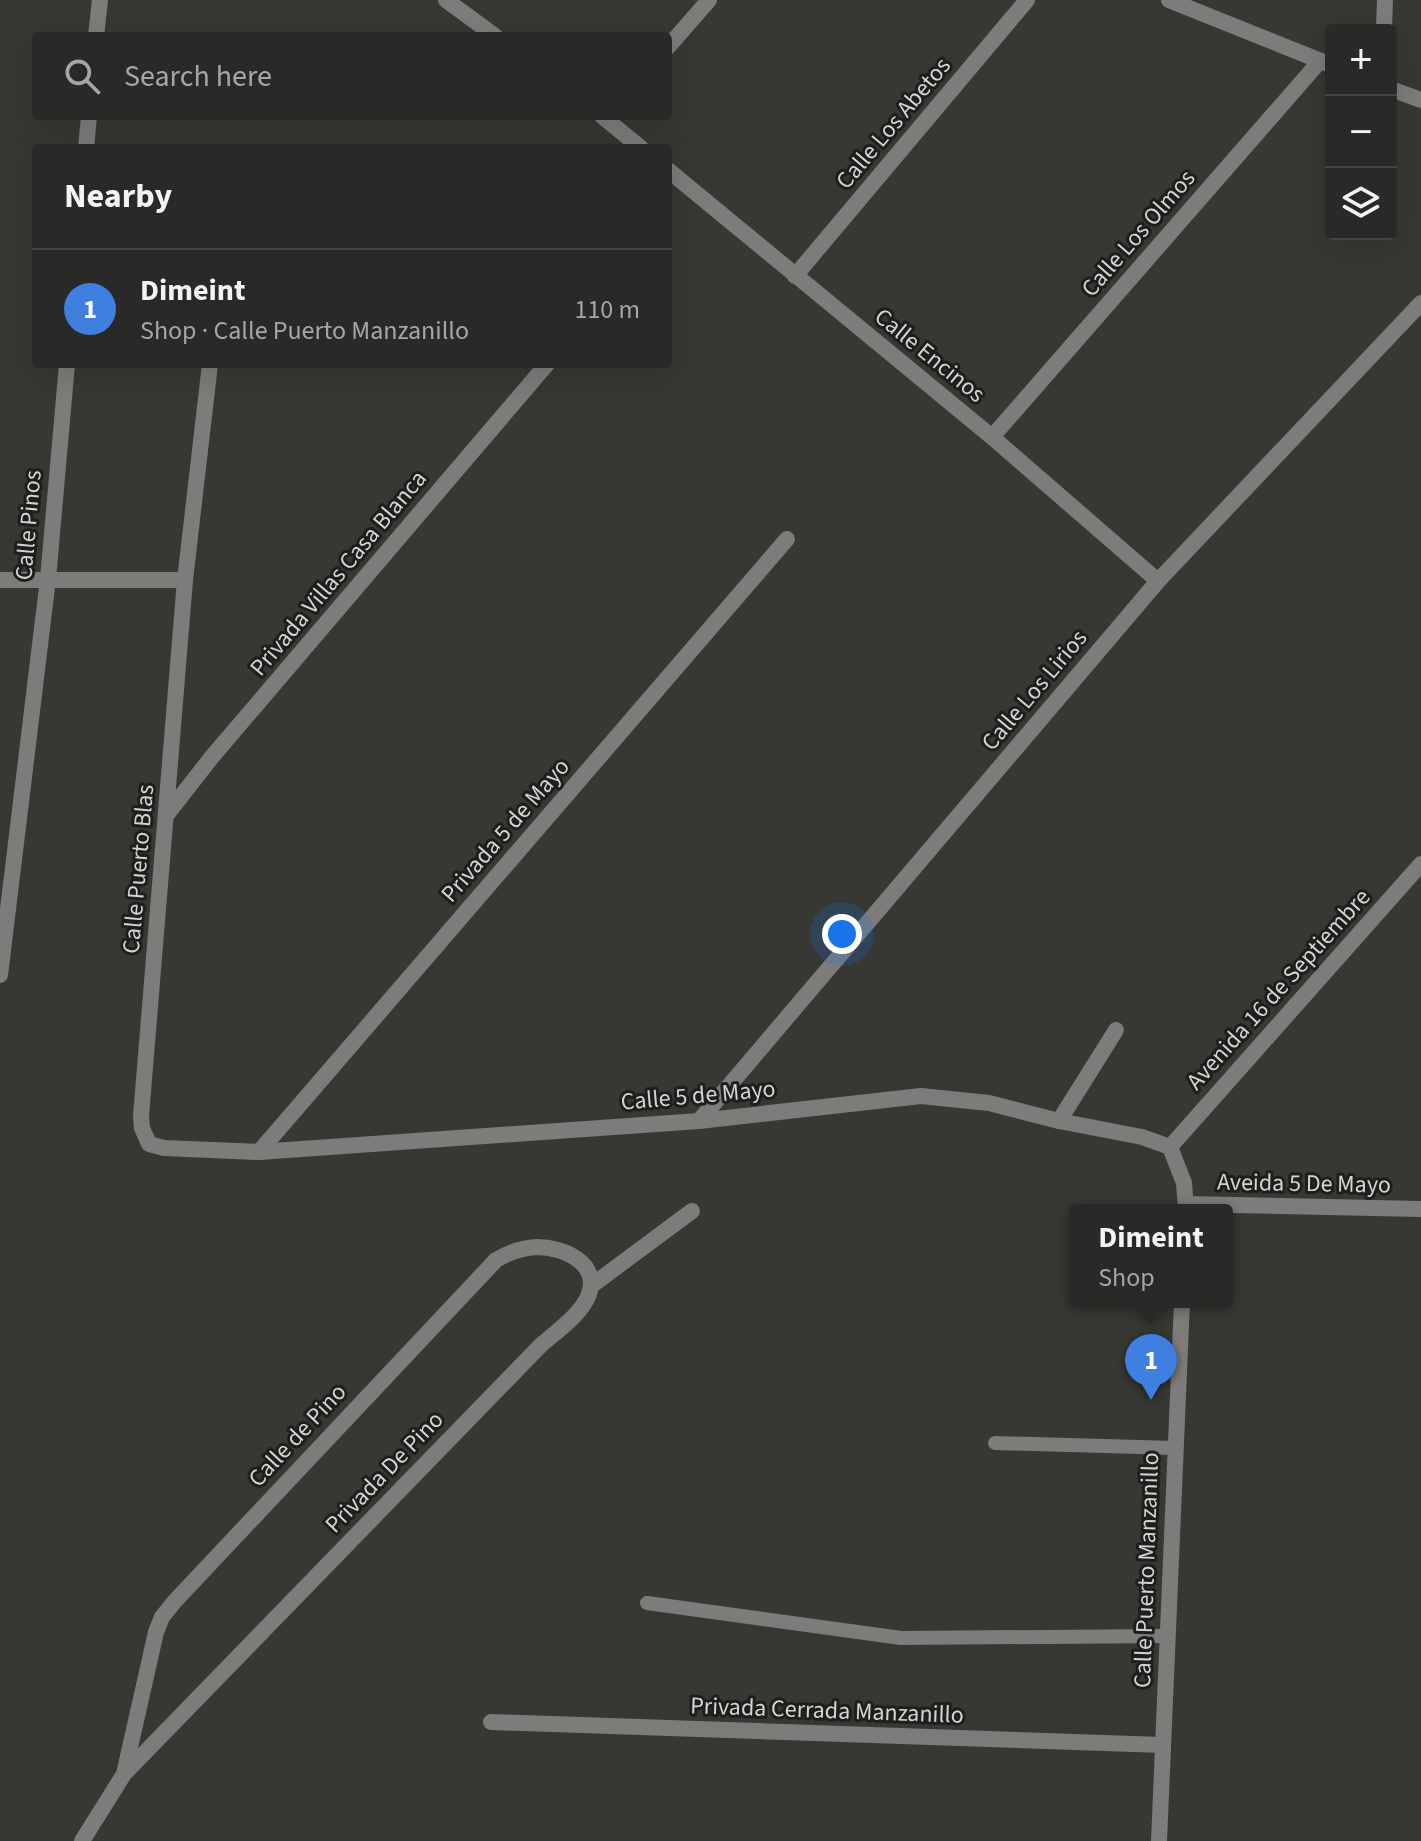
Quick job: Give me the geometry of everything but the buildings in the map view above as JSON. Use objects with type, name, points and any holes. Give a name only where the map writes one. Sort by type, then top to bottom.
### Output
[{"type":"street","points":[[96,32],[100,0]]},
{"type":"street","points":[[446,0],[490,32]]},
{"type":"street","points":[[672,42],[709,0]]},
{"type":"street","name":"Calle Los Abetos","points":[[795,276],[1027,0]]},
{"type":"street","points":[[1169,0],[1325,63]]},
{"type":"street","points":[[1384,24],[1385,0]]},
{"type":"street","name":"Calle Los Olmos","points":[[992,437],[1325,63]]},
{"type":"street","points":[[1397,91],[1421,100]]},
{"type":"street","points":[[86,144],[89,120]]},
{"type":"street","points":[[609,120],[636,144]]},
{"type":"street","name":"Calle Encinos","points":[[672,173],[992,437],[1158,581]]},
{"type":"street","name":"Calle Los Lirios","points":[[699,1121],[1158,581],[1421,303]]},
{"type":"street","name":"Calle Pinos","points":[[0,975],[48,579],[67,368]]},
{"type":"street","name":"Calle Puerto Blas","points":[[164,1148],[149,1144],[141,1116],[185,580],[210,368]]},
{"type":"street","name":"Privada Villas Casa Blanca","points":[[167,814],[211,758],[544,368]]},
{"type":"street","name":"Privada 5 de Mayo","points":[[259,1152],[787,539]]},
{"type":"street","points":[[0,580],[185,580]]},
{"type":"street","name":"Avenida 16 de Septiembre","points":[[1170,1147],[1421,864]]},
{"type":"street","points":[[1059,1121],[1116,1030]]},
{"type":"street","name":"Calle 5 de Mayo","points":[[164,1148],[259,1152],[699,1121],[921,1096],[989,1103],[1142,1137],[1170,1147]]},
{"type":"street","points":[[1170,1147],[1184,1183],[1186,1204]]},
{"type":"street","name":"Aveida 5 De Mayo","points":[[1233,1207],[1421,1209]]},
{"type":"street","points":[[591,1286],[692,1211]]},
{"type":"street","name":"Calle de Pino","points":[[150,1654],[162,1617],[175,1601],[496,1260],[510,1251],[526,1248],[563,1251],[583,1263],[590,1274],[591,1286]]},
{"type":"street","name":"Privada De Pino","points":[[82,1841],[124,1774],[541,1345],[574,1315],[588,1297],[591,1286]]},
{"type":"street","name":"Calle Puerto Manzanillo","points":[[1159,1841],[1182,1308]]},
{"type":"street","name":"Privada De Pino","points":[[124,1774],[150,1654]]},
{"type":"street","name":"Privada Cerrada Manzanillo","points":[[491,1722],[1163,1745]]},
{"type":"lane","points":[[995,1443],[1175,1448]]},
{"type":"lane","points":[[647,1603],[901,1638],[1167,1636]]},
{"type":"place","name":"Dimeint","points":[[1151,1400]]}]
